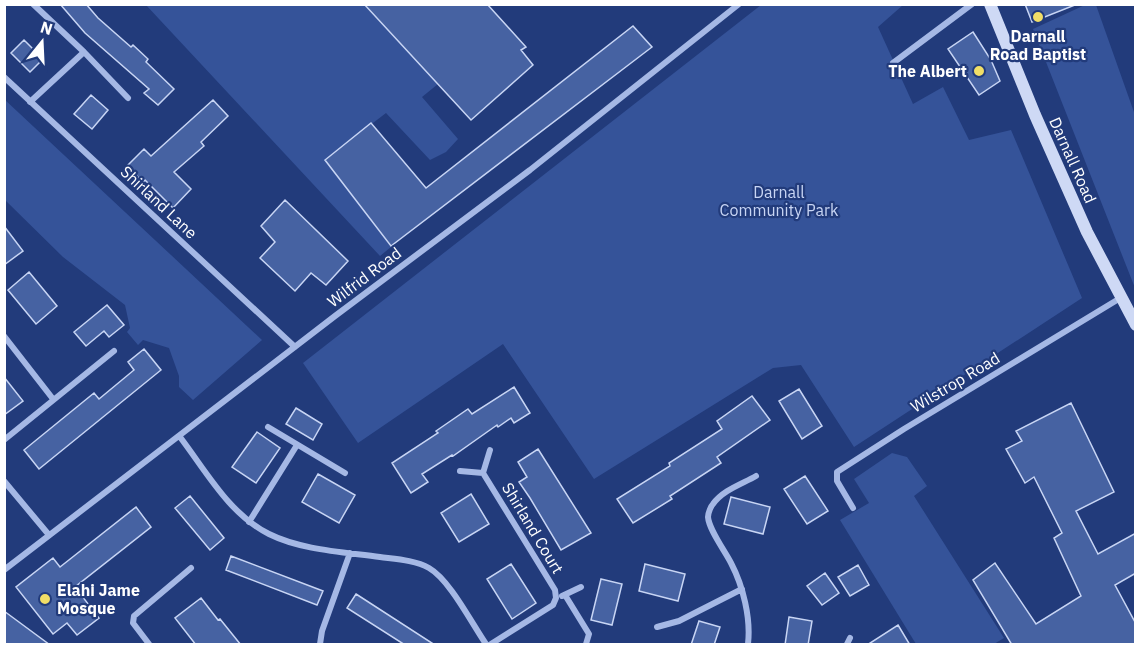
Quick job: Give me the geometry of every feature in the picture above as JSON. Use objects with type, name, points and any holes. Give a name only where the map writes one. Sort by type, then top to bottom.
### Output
[{"type":"main road","name":"Darnall Road","points":[[990,4],[1049,147],[1088,232],[1136,325]]},
{"type":"street","points":[[33,4],[128,98]]},
{"type":"street","name":"Wilfrid Road","points":[[4,570],[180,437],[295,346],[530,170],[739,4]]},
{"type":"street","points":[[893,63],[972,4]]},
{"type":"street","points":[[30,102],[84,52]]},
{"type":"street","name":"Shirland Lane","points":[[4,77],[295,346]]},
{"type":"street","name":"Wilstrop Road","points":[[853,508],[837,481],[837,472],[1122,297]]},
{"type":"street","points":[[4,336],[53,399]]},
{"type":"street","points":[[4,440],[114,351]]},
{"type":"street","points":[[267,427],[345,473]]},
{"type":"street","points":[[180,437],[235,510],[270,535],[305,546],[402,560],[429,568],[449,587],[486,645]]},
{"type":"street","points":[[249,522],[297,445]]},
{"type":"street","name":"Shirland Court","points":[[490,450],[483,473],[555,590],[556,598],[553,605],[491,645]]},
{"type":"street","name":"Shirland Court","points":[[460,471],[483,473]]},
{"type":"street","points":[[748,645],[742,589],[733,566],[713,531],[708,516],[712,504],[723,493],[756,476]]},
{"type":"street","points":[[4,481],[49,535]]},
{"type":"street","points":[[320,645],[322,631],[350,553]]},
{"type":"street","points":[[149,645],[133,623],[134,616],[191,568]]},
{"type":"street","name":"Shirland Court","points":[[556,598],[581,587]]},
{"type":"street","points":[[657,627],[679,621],[742,589]]},
{"type":"street","name":"Shirland Court","points":[[565,595],[589,634],[586,645]]},
{"type":"green space","points":[[1087,4],[1096,5],[1135,115],[1135,288],[1033,29]]},
{"type":"green space","points":[[146,5],[364,5],[438,84],[422,97],[458,139],[446,152],[430,160],[386,113],[326,159],[391,247],[380,256]]},
{"type":"green space","name":"Darnall Community Park","points":[[761,5],[903,5],[878,27],[913,104],[943,87],[969,140],[1011,130],[1082,298],[854,447],[801,365],[773,368],[594,479],[503,344],[358,443],[303,363]]},
{"type":"green space","points":[[4,99],[262,340],[193,400],[179,387],[179,376],[169,348],[143,340],[138,345],[127,332],[130,328],[125,305],[63,257],[5,200]]},
{"type":"green space","points":[[892,453],[907,457],[927,486],[914,496],[1004,638],[994,644],[916,644],[840,520],[869,503],[854,479]]},
{"type":"building","points":[[60,4],[86,4],[98,18],[148,59],[146,62],[174,89],[158,105],[144,93],[149,89],[85,33]]},
{"type":"building","points":[[364,4],[487,4],[526,47],[521,50],[533,65],[471,120]]},
{"type":"building","name":"Darnall Road Baptist","points":[[1025,4],[1074,4],[1075,5],[1032,22]]},
{"type":"building","points":[[633,26],[652,47],[391,246],[325,160],[371,123],[426,188]]},
{"type":"building","name":"The Albert","points":[[973,32],[991,60],[1000,81],[979,95],[948,49]]},
{"type":"building","points":[[24,40],[43,59],[30,72],[11,53]]},
{"type":"building","points":[[91,95],[108,110],[92,129],[74,114]]},
{"type":"building","points":[[213,100],[228,116],[201,142],[204,146],[174,172],[191,189],[173,208],[127,166],[144,149],[151,156]]},
{"type":"building","points":[[285,200],[348,261],[326,285],[311,273],[295,291],[260,258],[275,242],[261,226]]},
{"type":"building","points":[[4,226],[23,251],[4,265]]},
{"type":"building","points":[[29,272],[57,306],[36,324],[8,290]]},
{"type":"building","points":[[107,305],[124,325],[109,337],[104,331],[86,346],[74,332]]},
{"type":"building","points":[[144,349],[161,370],[39,469],[24,450],[94,393],[99,399],[134,370],[128,362]]},
{"type":"building","points":[[4,377],[23,401],[4,415]]},
{"type":"building","points":[[514,387],[530,413],[514,423],[511,418],[498,427],[497,425],[453,456],[422,474],[428,482],[411,493],[392,463],[438,433],[436,431],[468,409],[472,414]]},
{"type":"building","points":[[799,389],[822,426],[802,439],[779,401]]},
{"type":"building","points":[[752,396],[770,420],[717,457],[721,463],[670,496],[672,499],[633,523],[617,499],[670,466],[669,463],[722,429],[717,421]]},
{"type":"building","points":[[1071,403],[1114,492],[1076,511],[1098,554],[1136,533],[1136,573],[1115,585],[1136,624],[1136,645],[1012,645],[973,580],[995,563],[1036,624],[1081,596],[1054,538],[1062,533],[1034,477],[1025,483],[1006,449],[1022,441],[1016,431]]},
{"type":"building","points":[[296,408],[322,424],[313,440],[286,424]]},
{"type":"building","points":[[257,432],[280,448],[256,483],[232,467]]},
{"type":"building","points":[[538,449],[591,533],[561,550],[519,482],[527,477],[518,462]]},
{"type":"building","points":[[318,474],[355,495],[339,523],[302,502]]},
{"type":"building","points":[[805,476],[828,511],[807,524],[784,489]]},
{"type":"building","points":[[471,494],[489,524],[459,542],[441,513]]},
{"type":"building","points":[[190,496],[224,538],[210,550],[175,508]]},
{"type":"building","points":[[731,497],[770,507],[763,534],[724,524]]},
{"type":"building","points":[[136,507],[151,527],[75,587],[99,618],[77,635],[67,623],[53,634],[16,587],[53,558],[60,567]]},
{"type":"building","points":[[231,556],[323,591],[317,605],[226,570]]},
{"type":"building","points":[[511,564],[536,603],[512,619],[487,579]]},
{"type":"building","points":[[645,564],[685,574],[678,601],[639,591]]},
{"type":"building","points":[[858,565],[869,585],[850,596],[838,577]]},
{"type":"building","points":[[825,573],[839,593],[822,605],[807,586]]},
{"type":"building","points":[[601,579],[622,584],[612,625],[591,620]]},
{"type":"building","points":[[356,594],[435,645],[405,645],[347,608]]},
{"type":"building","points":[[201,598],[241,645],[196,645],[175,618]]},
{"type":"building","points":[[4,611],[50,645],[4,645]]},
{"type":"building","points":[[789,617],[812,621],[808,645],[785,645]]},
{"type":"building","points":[[699,621],[720,627],[714,645],[691,645]]},
{"type":"building","points":[[898,625],[910,645],[867,645]]},
{"type":"place","name":"Darnall Road Baptist","points":[[1038,17]]},
{"type":"place","name":"The Albert","points":[[979,71]]},
{"type":"place","name":"Elahi Jame Mosque","points":[[45,599]]}]
